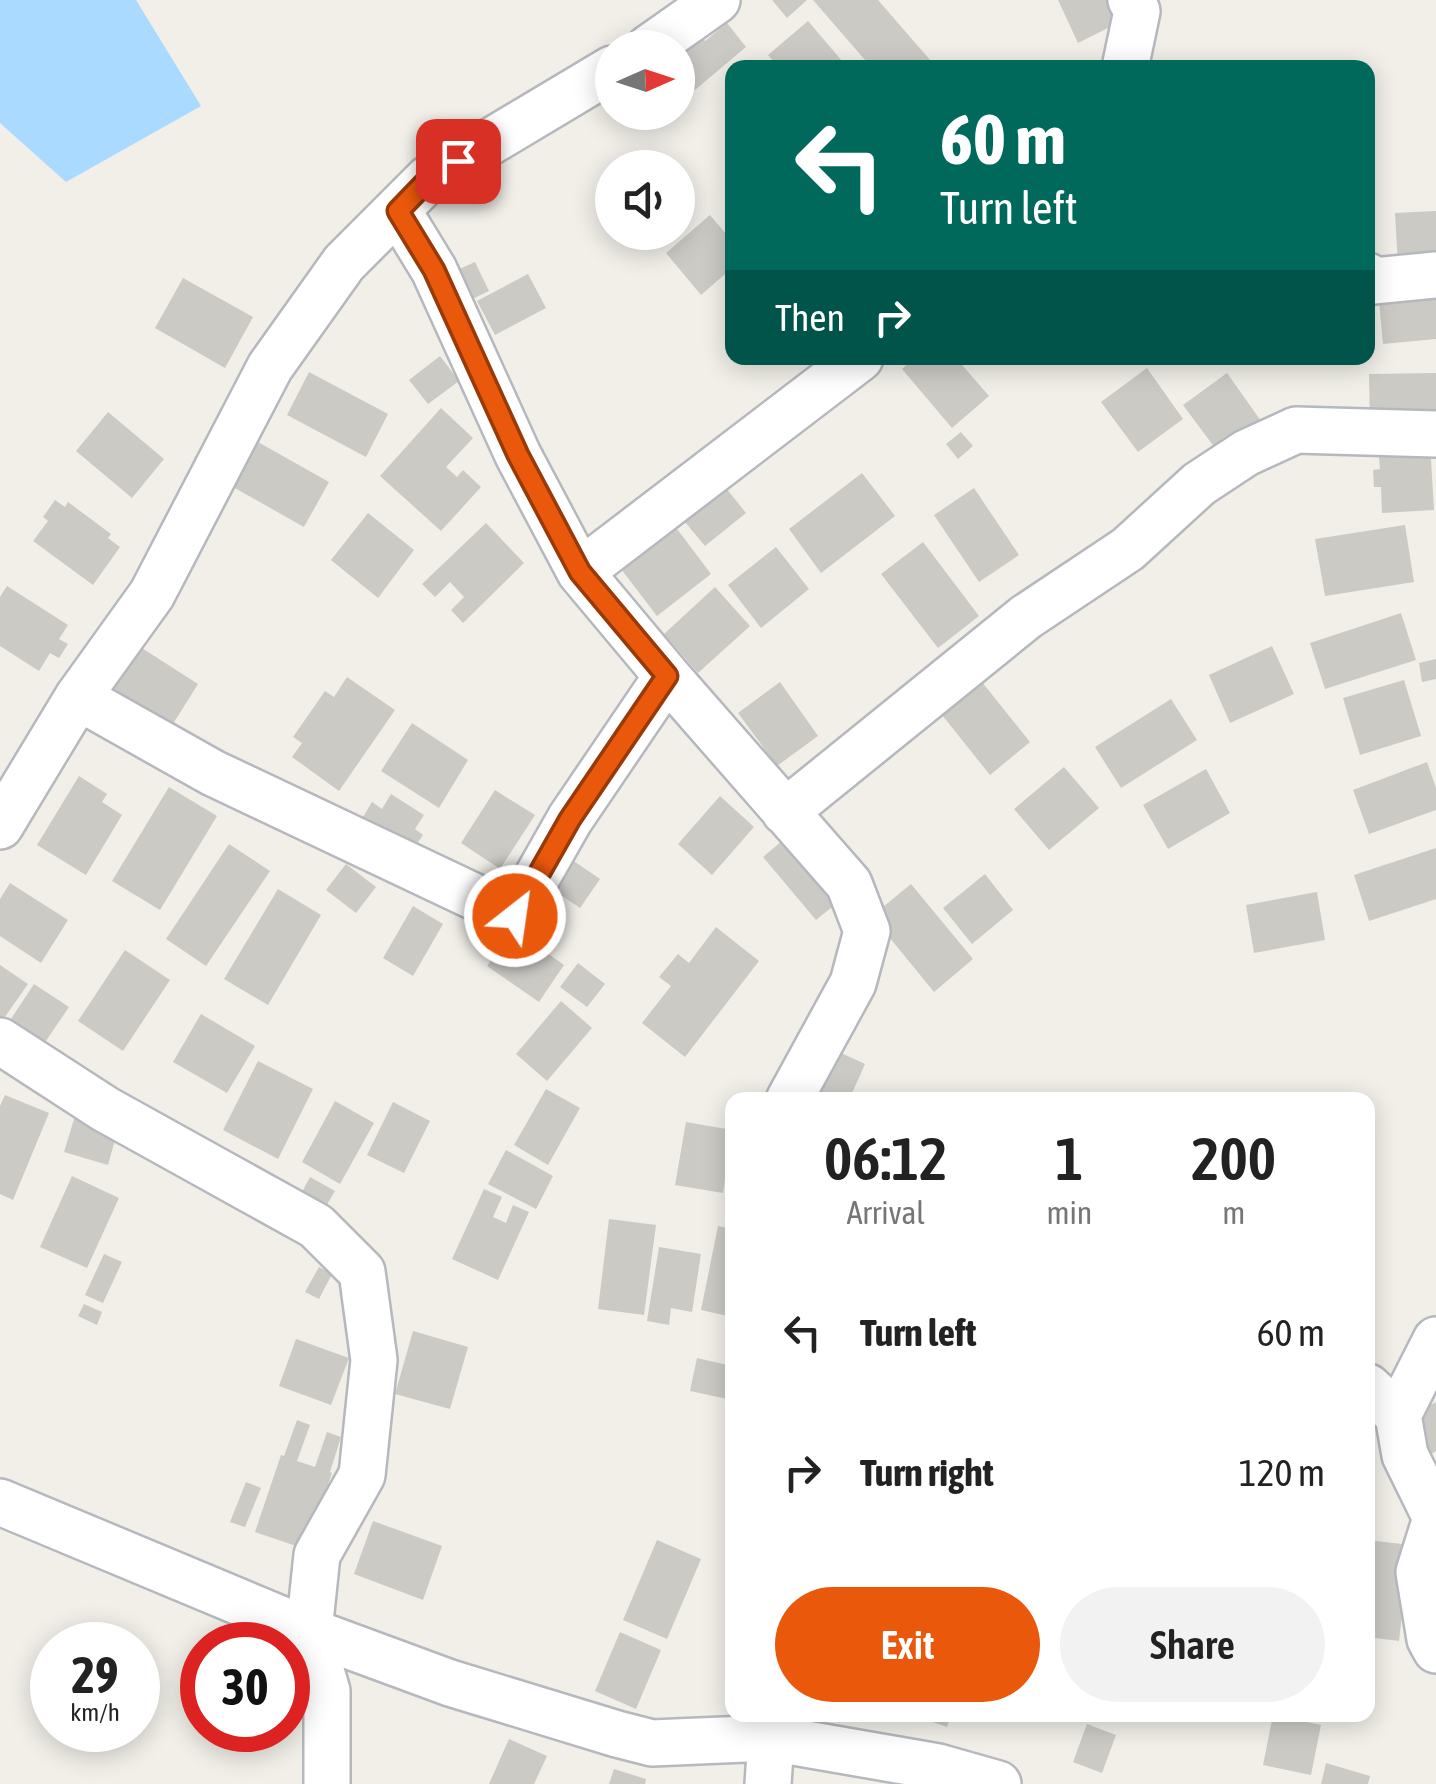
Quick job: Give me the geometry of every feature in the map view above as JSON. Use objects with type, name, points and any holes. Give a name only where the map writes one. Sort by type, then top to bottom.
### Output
[{"type":"street","points":[[675,30],[717,0]]},
{"type":"street","points":[[1127,60],[1137,10],[1132,0]]},
{"type":"street","points":[[0,826],[78,697],[152,594],[270,367],[344,263],[428,180],[595,80]]},
{"type":"street","points":[[398,211],[434,270],[518,455],[580,572],[849,884],[866,931],[853,983],[793,1092]]},
{"type":"street","points":[[1375,281],[1436,276]]},
{"type":"street","points":[[580,572],[851,365]]},
{"type":"street","points":[[785,812],[1026,617],[1128,549],[1199,484],[1246,453],[1296,430],[1436,434]]},
{"type":"street","points":[[78,697],[213,773],[515,916],[570,819],[667,676]]},
{"type":"street","points":[[0,1041],[105,1110],[316,1226],[362,1272],[374,1360],[362,1475],[318,1555],[309,1622]]},
{"type":"street","points":[[1436,1340],[1383,1401],[1436,1518],[1419,1572],[1430,1639],[1436,1650]]},
{"type":"street","points":[[0,1502],[284,1622]]},
{"type":"street","points":[[310,1633],[450,1683],[652,1742],[771,1738],[938,1767],[998,1784]]},
{"type":"street","points":[[310,1638],[327,1692],[327,1784]]},
{"type":"street","points":[[768,1784],[771,1738]]},
{"type":"water","points":[[0,0],[136,0],[201,106],[66,182],[0,123]]},
{"type":"building","points":[[772,0],[807,0],[787,18]]},
{"type":"building","points":[[813,0],[878,0],[930,60],[865,60]]},
{"type":"building","points":[[1058,0],[1119,0],[1128,18],[1078,43]]},
{"type":"building","points":[[808,21],[841,60],[772,60],[768,55]]},
{"type":"building","points":[[727,23],[746,47],[725,60],[725,65],[695,90],[695,38],[699,35],[705,41]]},
{"type":"building","points":[[1436,211],[1436,264],[1398,266],[1395,213]]},
{"type":"building","points":[[710,215],[725,233],[725,274],[701,295],[666,253],[695,250],[695,228]]},
{"type":"building","points":[[475,262],[489,291],[468,301],[455,271]]},
{"type":"building","points":[[528,274],[546,308],[495,335],[477,301]]},
{"type":"building","points":[[183,278],[253,317],[225,368],[155,328]]},
{"type":"building","points":[[1436,285],[1436,339],[1383,344],[1378,290]]},
{"type":"building","points":[[440,356],[459,381],[428,404],[409,380]]},
{"type":"building","points":[[907,365],[962,365],[989,396],[952,428],[902,369]]},
{"type":"building","points":[[1147,368],[1183,419],[1138,452],[1101,402]]},
{"type":"building","points":[[309,372],[388,414],[366,457],[287,415]]},
{"type":"building","points":[[1227,373],[1261,421],[1218,452],[1183,405]]},
{"type":"building","points":[[1436,373],[1436,425],[1370,426],[1369,374]]},
{"type":"building","points":[[441,408],[473,438],[446,467],[457,477],[463,470],[481,487],[441,531],[380,476]]},
{"type":"building","points":[[108,412],[164,459],[132,498],[76,451]]},
{"type":"building","points":[[961,432],[973,446],[958,459],[946,444]]},
{"type":"building","points":[[258,442],[329,482],[304,527],[233,487]]},
{"type":"building","points":[[1430,443],[1434,510],[1382,513],[1381,487],[1374,487],[1373,470],[1380,469],[1378,447]]},
{"type":"building","points":[[862,473],[895,516],[821,573],[789,529]]},
{"type":"building","points":[[726,488],[746,513],[705,546],[685,522]]},
{"type":"building","points":[[974,488],[1019,555],[979,582],[934,515]]},
{"type":"building","points":[[55,500],[65,507],[68,502],[111,534],[108,538],[120,547],[93,585],[33,541],[48,521],[43,517]]},
{"type":"building","points":[[368,513],[414,550],[378,598],[331,560]]},
{"type":"building","points":[[665,513],[711,574],[657,616],[611,556]]},
{"type":"building","points":[[486,523],[524,563],[463,623],[451,610],[464,597],[450,582],[435,597],[422,584]]},
{"type":"building","points":[[1405,525],[1414,582],[1325,596],[1315,539]]},
{"type":"building","points":[[923,542],[979,616],[938,648],[881,574]]},
{"type":"building","points":[[776,547],[809,589],[761,628],[728,585]]},
{"type":"building","points":[[7,586],[68,625],[59,639],[68,644],[59,658],[50,653],[39,671],[0,646],[0,597]]},
{"type":"building","points":[[715,587],[750,626],[698,673],[664,634]]},
{"type":"building","points":[[1401,613],[1416,660],[1325,689],[1310,643]]},
{"type":"building","points":[[134,643],[198,684],[168,732],[103,691]]},
{"type":"building","points":[[1272,646],[1294,694],[1230,723],[1209,675]]},
{"type":"building","points":[[1436,659],[1436,679],[1422,682],[1419,663]]},
{"type":"building","points":[[347,677],[395,710],[339,791],[292,757],[302,743],[293,737],[325,691],[334,697]]},
{"type":"building","points":[[1404,680],[1421,736],[1360,755],[1343,698]]},
{"type":"building","points":[[780,682],[818,736],[777,766],[738,713]]},
{"type":"building","points":[[982,682],[1030,742],[990,775],[942,715]]},
{"type":"building","points":[[1171,699],[1197,740],[1121,788],[1095,747]]},
{"type":"building","points":[[412,723],[468,760],[439,808],[381,771]]},
{"type":"building","points":[[1427,762],[1436,788],[1436,810],[1369,834],[1353,790]]},
{"type":"building","points":[[1064,767],[1099,808],[1049,850],[1014,809]]},
{"type":"building","points":[[1206,769],[1230,813],[1168,849],[1143,805]]},
{"type":"building","points":[[79,776],[107,794],[102,802],[122,815],[86,875],[37,845]]},
{"type":"building","points":[[169,787],[217,816],[160,910],[112,881]]},
{"type":"building","points":[[495,790],[535,815],[500,869],[461,843]]},
{"type":"building","points":[[391,794],[424,815],[415,829],[423,835],[410,854],[360,822],[372,802],[382,809]]},
{"type":"building","points":[[720,796],[754,827],[712,875],[678,844]]},
{"type":"building","points":[[789,835],[842,899],[816,920],[763,857]]},
{"type":"building","points":[[229,844],[270,871],[206,966],[166,939]]},
{"type":"building","points":[[1436,848],[1436,899],[1369,921],[1354,875]]},
{"type":"building","points":[[562,853],[600,879],[580,908],[542,882]]},
{"type":"building","points":[[346,864],[376,887],[356,913],[326,890]]},
{"type":"building","points":[[985,874],[1013,910],[972,944],[943,908]]},
{"type":"building","points":[[10,883],[68,920],[41,963],[0,936],[0,899]]},
{"type":"building","points":[[911,884],[973,959],[934,992],[872,916]]},
{"type":"building","points":[[278,889],[321,915],[268,1005],[224,979]]},
{"type":"building","points":[[1317,892],[1325,940],[1254,953],[1246,905]]},
{"type":"building","points":[[413,906],[443,924],[413,976],[383,958]]},
{"type":"building","points":[[716,927],[759,961],[685,1057],[642,1023],[671,986],[659,977],[678,954],[689,963]]},
{"type":"building","points":[[513,929],[564,965],[539,1002],[487,966]]},
{"type":"building","points":[[125,950],[170,980],[123,1051],[78,1021]]},
{"type":"building","points":[[578,963],[605,984],[587,1007],[560,987]]},
{"type":"building","points":[[0,965],[28,984],[0,1024]]},
{"type":"building","points":[[34,984],[69,1007],[35,1057],[1,1034]]},
{"type":"building","points":[[561,1001],[592,1028],[547,1081],[516,1054]]},
{"type":"building","points":[[201,1014],[255,1046],[227,1093],[173,1062]]},
{"type":"building","points":[[824,1045],[865,1064],[853,1092],[802,1092]]},
{"type":"building","points":[[258,1061],[313,1089],[278,1159],[223,1130]]},
{"type":"building","points":[[546,1089],[580,1108],[548,1165],[514,1145]]},
{"type":"building","points":[[5,1095],[49,1113],[13,1200],[0,1194],[0,1106]]},
{"type":"building","points":[[335,1101],[374,1123],[340,1184],[302,1162]]},
{"type":"building","points":[[393,1102],[430,1121],[404,1173],[367,1155]]},
{"type":"building","points":[[75,1116],[118,1129],[108,1165],[64,1152]]},
{"type":"building","points":[[686,1122],[725,1129],[723,1193],[675,1185]]},
{"type":"building","points":[[506,1150],[553,1176],[536,1209],[488,1184]]},
{"type":"building","points":[[72,1176],[119,1198],[87,1268],[40,1247]]},
{"type":"building","points":[[310,1177],[335,1191],[325,1208],[301,1194]]},
{"type":"building","points":[[484,1189],[502,1197],[493,1217],[506,1223],[513,1205],[529,1212],[498,1280],[452,1259]]},
{"type":"building","points":[[609,1219],[656,1225],[644,1315],[598,1309]]},
{"type":"building","points":[[718,1226],[725,1228],[725,1315],[701,1310]]},
{"type":"building","points":[[659,1247],[701,1254],[692,1312],[671,1308],[669,1325],[647,1321]]},
{"type":"building","points":[[104,1254],[122,1262],[103,1303],[85,1295]]},
{"type":"building","points":[[319,1267],[332,1274],[319,1299],[305,1292]]},
{"type":"building","points":[[84,1304],[102,1312],[97,1325],[78,1316]]},
{"type":"building","points":[[413,1331],[468,1347],[450,1409],[395,1394]]},
{"type":"building","points":[[296,1339],[349,1358],[331,1405],[279,1386]]},
{"type":"building","points":[[697,1358],[725,1364],[725,1398],[690,1391]]},
{"type":"building","points":[[1436,1402],[1436,1451],[1428,1456],[1408,1417]]},
{"type":"building","points":[[297,1420],[310,1425],[297,1461],[315,1467],[327,1432],[341,1437],[305,1549],[255,1532]]},
{"type":"building","points":[[246,1482],[261,1488],[245,1527],[230,1522]]},
{"type":"building","points":[[373,1521],[442,1546],[423,1600],[354,1574]]},
{"type":"building","points":[[657,1540],[701,1559],[667,1639],[623,1620]]},
{"type":"building","points":[[1375,1541],[1410,1545],[1399,1641],[1375,1638]]},
{"type":"building","points":[[620,1632],[661,1650],[636,1709],[595,1691]]},
{"type":"building","points":[[1272,1722],[1321,1725],[1311,1775],[1263,1765]]},
{"type":"building","points":[[1087,1724],[1116,1735],[1102,1773],[1073,1762]]},
{"type":"building","points":[[509,1739],[547,1756],[534,1784],[489,1784]]},
{"type":"building","points":[[1326,1763],[1370,1776],[1368,1784],[1321,1784]]},
{"type":"building","points":[[614,1769],[646,1779],[645,1784],[609,1784]]},
{"type":"route","points":[[458,161],[428,180],[398,211],[434,270],[518,455],[580,572],[667,676],[570,819],[515,916]]}]
